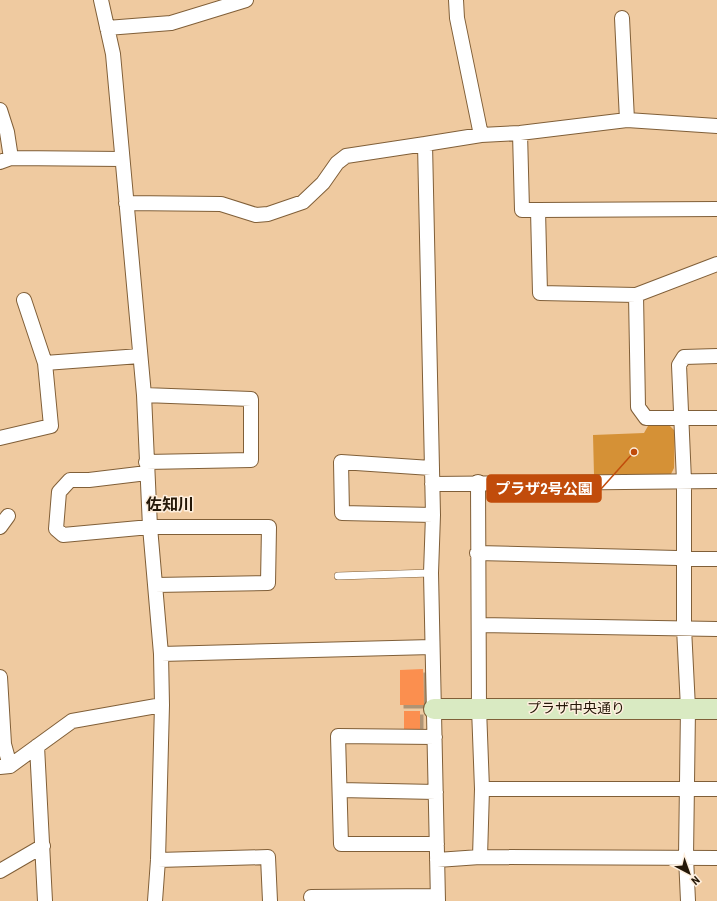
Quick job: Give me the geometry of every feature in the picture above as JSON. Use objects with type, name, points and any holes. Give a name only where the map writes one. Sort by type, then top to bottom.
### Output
[{"type":"street","points":[[101,0],[113,54],[144,395],[146,467],[161,654],[162,705],[158,860],[155,901]]},
{"type":"street","points":[[107,28],[171,23],[246,0]]},
{"type":"street","points":[[456,0],[457,18],[481,135]]},
{"type":"street","points":[[622,18],[627,120]]},
{"type":"street","points":[[0,110],[7,132],[6,160],[122,159]]},
{"type":"street","points":[[126,203],[220,204],[256,215],[268,214],[303,202],[323,183],[337,163],[346,156],[481,135],[520,133],[627,120],[717,126]]},
{"type":"street","points":[[520,133],[522,210],[717,209]]},
{"type":"street","points":[[311,897],[438,898],[432,647],[431,573],[433,515],[425,144]]},
{"type":"street","points":[[538,210],[540,293],[636,295],[717,264]]},
{"type":"street","points":[[636,295],[638,407],[646,418],[717,418]]},
{"type":"street","points":[[0,438],[51,426],[45,363],[24,300]]},
{"type":"street","points":[[45,363],[140,356]]},
{"type":"street","points":[[688,901],[686,857],[688,708],[684,628],[684,481],[679,365],[684,356],[717,356]]},
{"type":"street","points":[[144,395],[252,399],[251,460],[146,467],[89,480],[70,480],[59,492],[56,529],[63,535],[150,527],[269,527],[268,583],[155,585]]},
{"type":"street","points":[[431,468],[341,462],[342,513],[433,515]]},
{"type":"street","points":[[432,484],[478,482],[717,481]]},
{"type":"street","points":[[478,482],[478,708],[482,789],[480,858]]},
{"type":"street","points":[[477,553],[717,559]]},
{"type":"street","points":[[479,625],[717,629]]},
{"type":"street","points":[[161,654],[432,647]]},
{"type":"street","points":[[0,677],[5,767],[38,746],[72,721],[162,705]]},
{"type":"street","name":"プラザ中央通り","points":[[434,709],[717,709]]},
{"type":"street","points":[[435,737],[338,736],[341,844],[437,844]]},
{"type":"street","points":[[38,746],[45,901]]},
{"type":"street","points":[[482,789],[717,789]]},
{"type":"street","points":[[340,790],[436,792]]},
{"type":"street","points":[[0,871],[43,846]]},
{"type":"street","points":[[158,860],[268,857],[270,901]]},
{"type":"street","points":[[437,860],[480,858],[717,858]]},
{"type":"lane","points":[[338,576],[431,573]]},
{"type":"shaded area","points":[[669,425],[675,431],[674,468],[671,474],[594,475],[593,435],[644,433],[648,426]]},
{"type":"building","points":[[423,669],[424,705],[400,705],[400,670]]},
{"type":"building","points":[[404,711],[420,711],[420,730],[404,730]]},
{"type":"place","name":"プラザ2号公園","points":[[634,452]]},
{"type":"district","name":"佐知川","points":[[170,504]]}]
